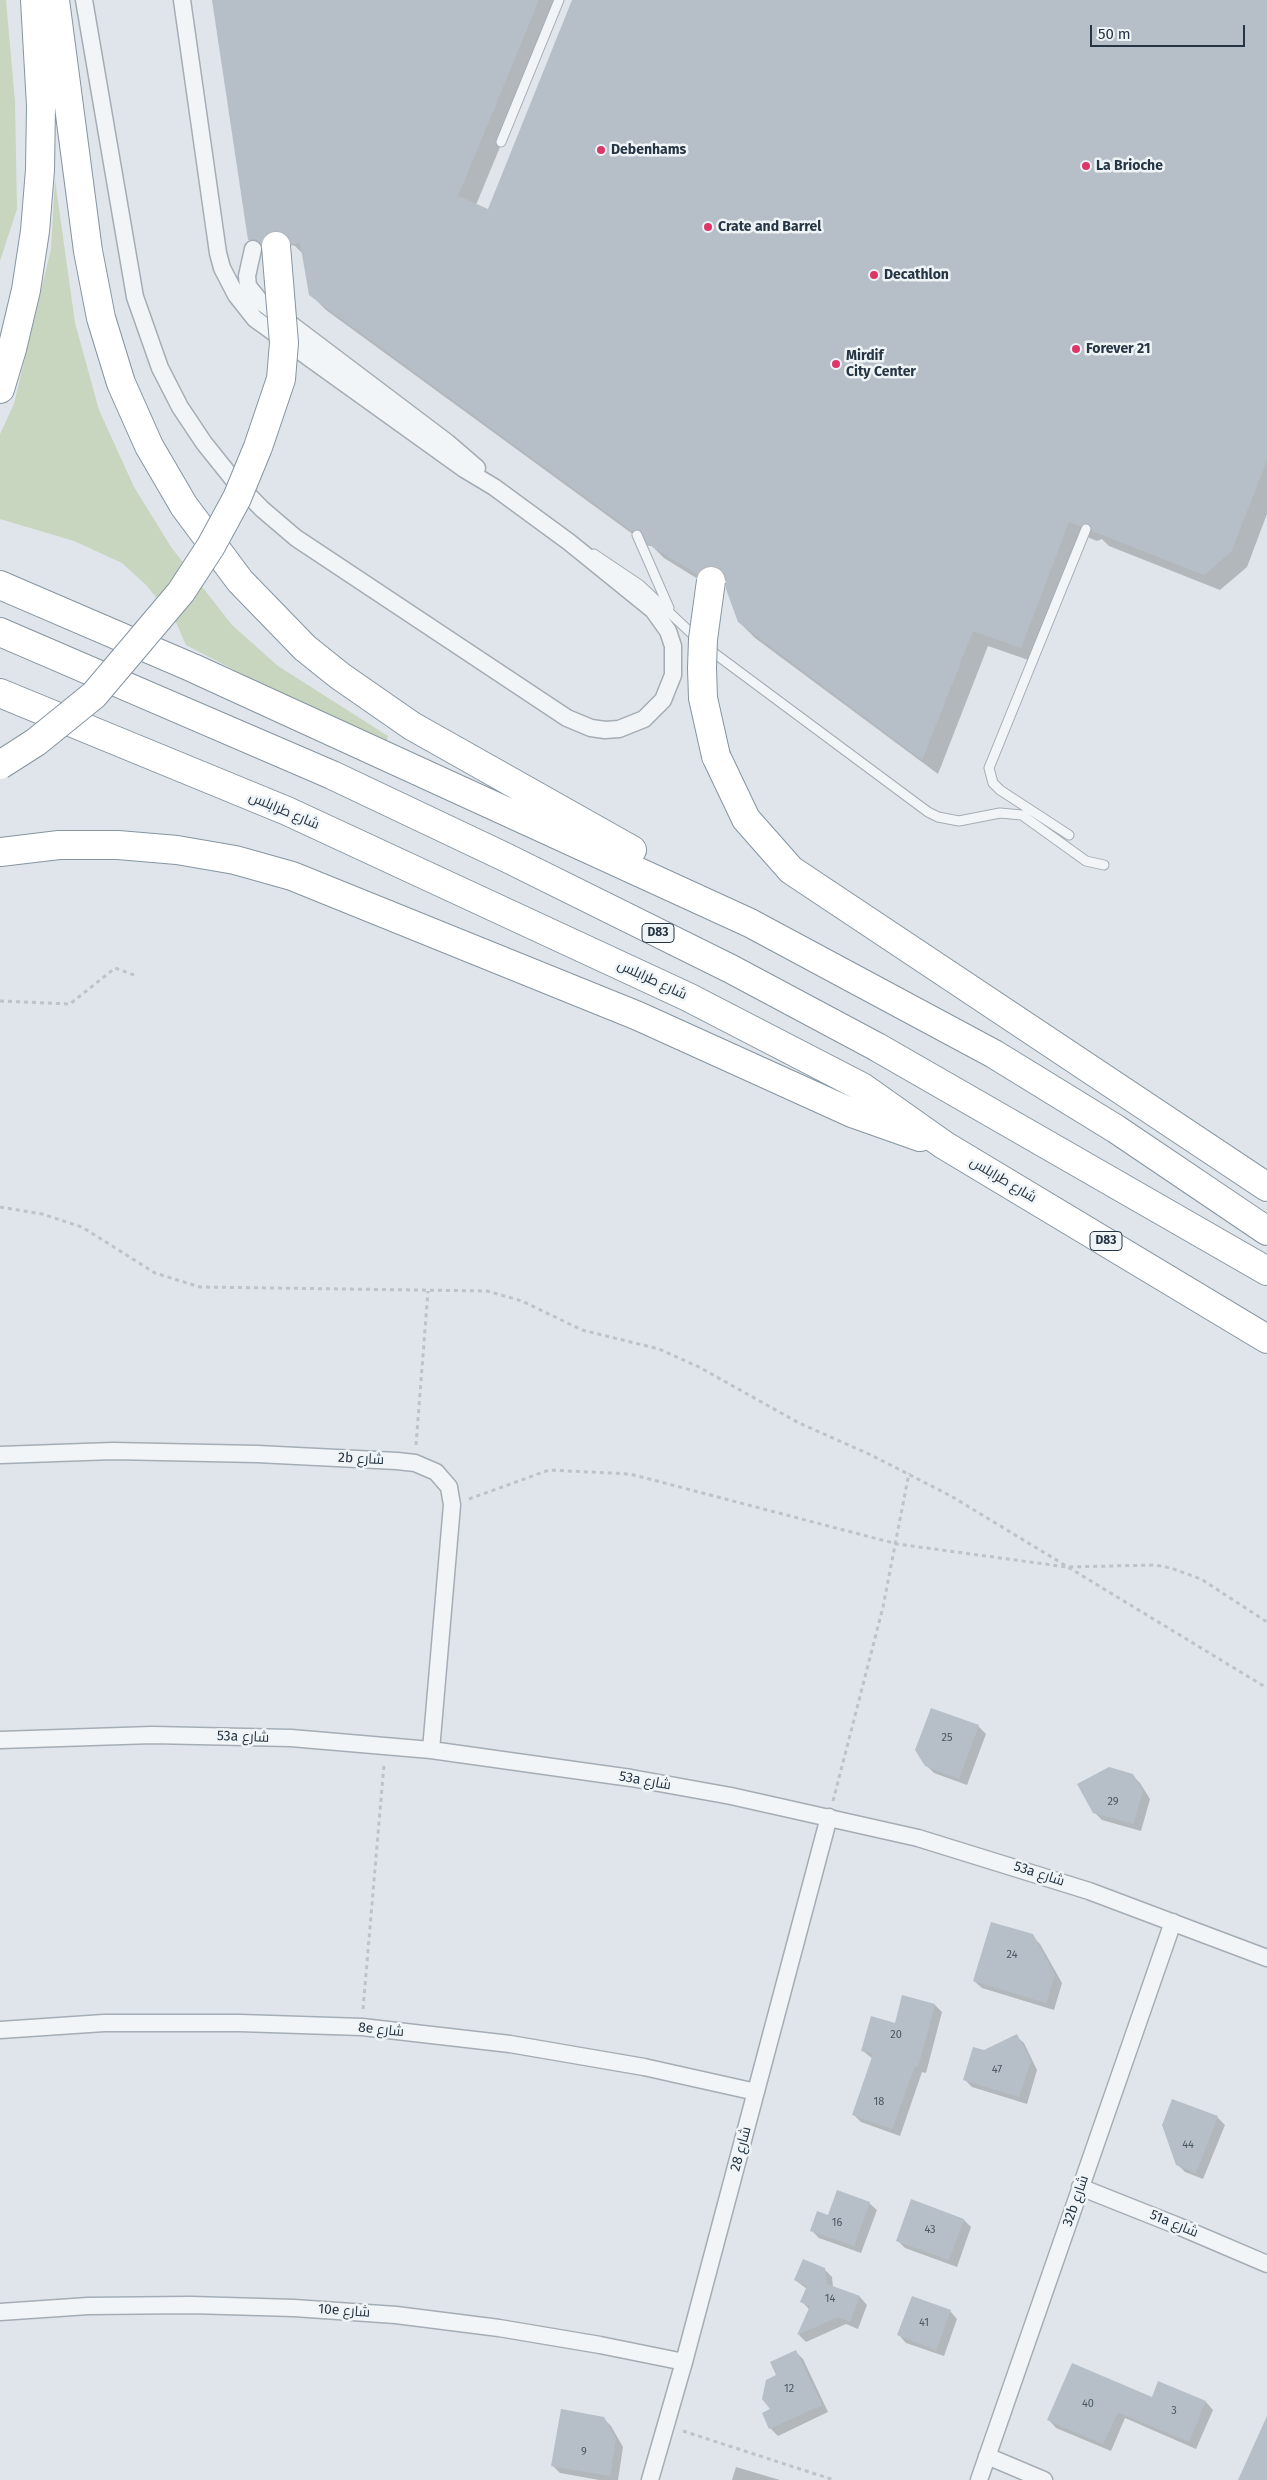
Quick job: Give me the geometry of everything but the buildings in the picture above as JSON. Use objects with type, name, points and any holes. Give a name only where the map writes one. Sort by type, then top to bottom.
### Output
[{"type":"highway","points":[[0,389],[24,299],[36,231],[40,170],[41,106],[35,0]]},
{"type":"highway","points":[[55,0],[88,251],[101,318],[122,383],[149,446],[184,506],[211,544],[246,588],[305,648],[375,702],[412,726],[660,866],[750,923]]},
{"type":"highway","points":[[0,765],[36,742],[94,695],[181,592],[211,546],[236,498],[277,396],[284,361],[284,343],[270,247]]},
{"type":"highway","points":[[711,582],[702,638],[702,668],[704,698],[716,756],[746,818],[768,847],[791,870],[1267,1187]]},
{"type":"highway","points":[[12,590],[193,668],[750,923],[994,1054],[1116,1129],[1267,1231]]},
{"type":"highway","name":"D83","points":[[12,637],[332,776],[507,858],[731,969],[877,1047],[1267,1271]]},
{"type":"highway","name":"شارع طرابلس","points":[[0,693],[287,812],[688,997],[862,1087],[944,1145],[1267,1339]]},
{"type":"highway","points":[[0,852],[59,846],[128,846],[177,850],[226,859],[292,876],[638,1016],[852,1113],[944,1145]]},
{"type":"street","points":[[84,0],[128,261],[146,333],[160,368],[180,407],[204,443],[232,478],[262,509],[310,548],[567,718],[592,728],[605,730],[632,725],[655,711],[670,688],[674,662],[668,631],[653,610],[569,542],[494,487],[457,464],[255,319],[236,295],[225,275],[218,253],[182,0]]},
{"type":"street","points":[[270,247],[247,276],[248,286],[253,294],[460,452],[494,487]]},
{"type":"street","name":"2b شارع","points":[[0,1454],[113,1451],[257,1454],[414,1463],[436,1472],[448,1487],[452,1505],[431,1750]]},
{"type":"street","name":"53a شارع","points":[[0,1740],[152,1735],[291,1738],[431,1750],[631,1778],[829,1817],[918,1838],[1004,1863],[1174,1922],[1267,1958]]},
{"type":"street","name":"شارع 28","points":[[650,2480],[684,2362],[829,1817]]},
{"type":"street","name":"32b شارع","points":[[979,2480],[1174,1922]]},
{"type":"street","name":"8e شارع","points":[[0,2030],[104,2023],[240,2023],[362,2027],[539,2049],[644,2066],[756,2092]]},
{"type":"street","name":"51a شارع","points":[[1080,2187],[1267,2264]]},
{"type":"street","name":"10e شارع","points":[[0,2312],[88,2306],[191,2305],[303,2308],[396,2315],[498,2328],[600,2345],[684,2362]]},
{"type":"street","points":[[987,2456],[1044,2480]]},
{"type":"lane","points":[[501,142],[559,0]]},
{"type":"lane","points":[[1069,835],[1000,790],[992,783],[989,768],[1086,529]]},
{"type":"lane","points":[[637,535],[671,612]]},
{"type":"lane","points":[[569,542],[623,572],[671,612],[706,647],[928,812],[938,817],[959,820],[1000,813],[1016,813],[1030,820],[1086,861],[1104,865]]},
{"type":"path","points":[[0,1001],[70,1004],[115,968],[134,975]]},
{"type":"path","points":[[0,1207],[42,1214],[82,1227],[155,1273],[200,1287],[487,1291],[530,1304],[582,1330],[659,1349],[699,1367],[799,1423],[909,1473],[952,1496],[1267,1688]]},
{"type":"path","points":[[414,1463],[428,1291]]},
{"type":"path","points":[[452,1505],[548,1470],[630,1474],[897,1544],[1067,1567],[1155,1565],[1171,1568],[1201,1579],[1267,1622]]},
{"type":"path","points":[[829,1817],[869,1666],[897,1544],[909,1473]]},
{"type":"path","points":[[362,2027],[385,1746]]},
{"type":"path","points":[[665,2426],[834,2480]]},
{"type":"green space","points":[[0,0],[6,0],[15,102],[17,209],[0,261]]},
{"type":"green space","points":[[55,180],[75,323],[99,410],[134,487],[171,547],[232,625],[278,666],[388,736],[385,748],[186,645],[175,620],[146,585],[122,563],[74,541],[0,519],[0,434],[14,404],[51,249]]},
{"type":"place","name":"Debenhams","points":[[601,150]]},
{"type":"place","name":"La Brioche","points":[[1086,166]]},
{"type":"place","name":"Crate and Barrel","points":[[708,227]]},
{"type":"place","name":"Decathlon","points":[[874,275]]},
{"type":"place","name":"Forever 21","points":[[1076,349]]},
{"type":"place","name":"Mirdif City Center","points":[[836,364]]}]
